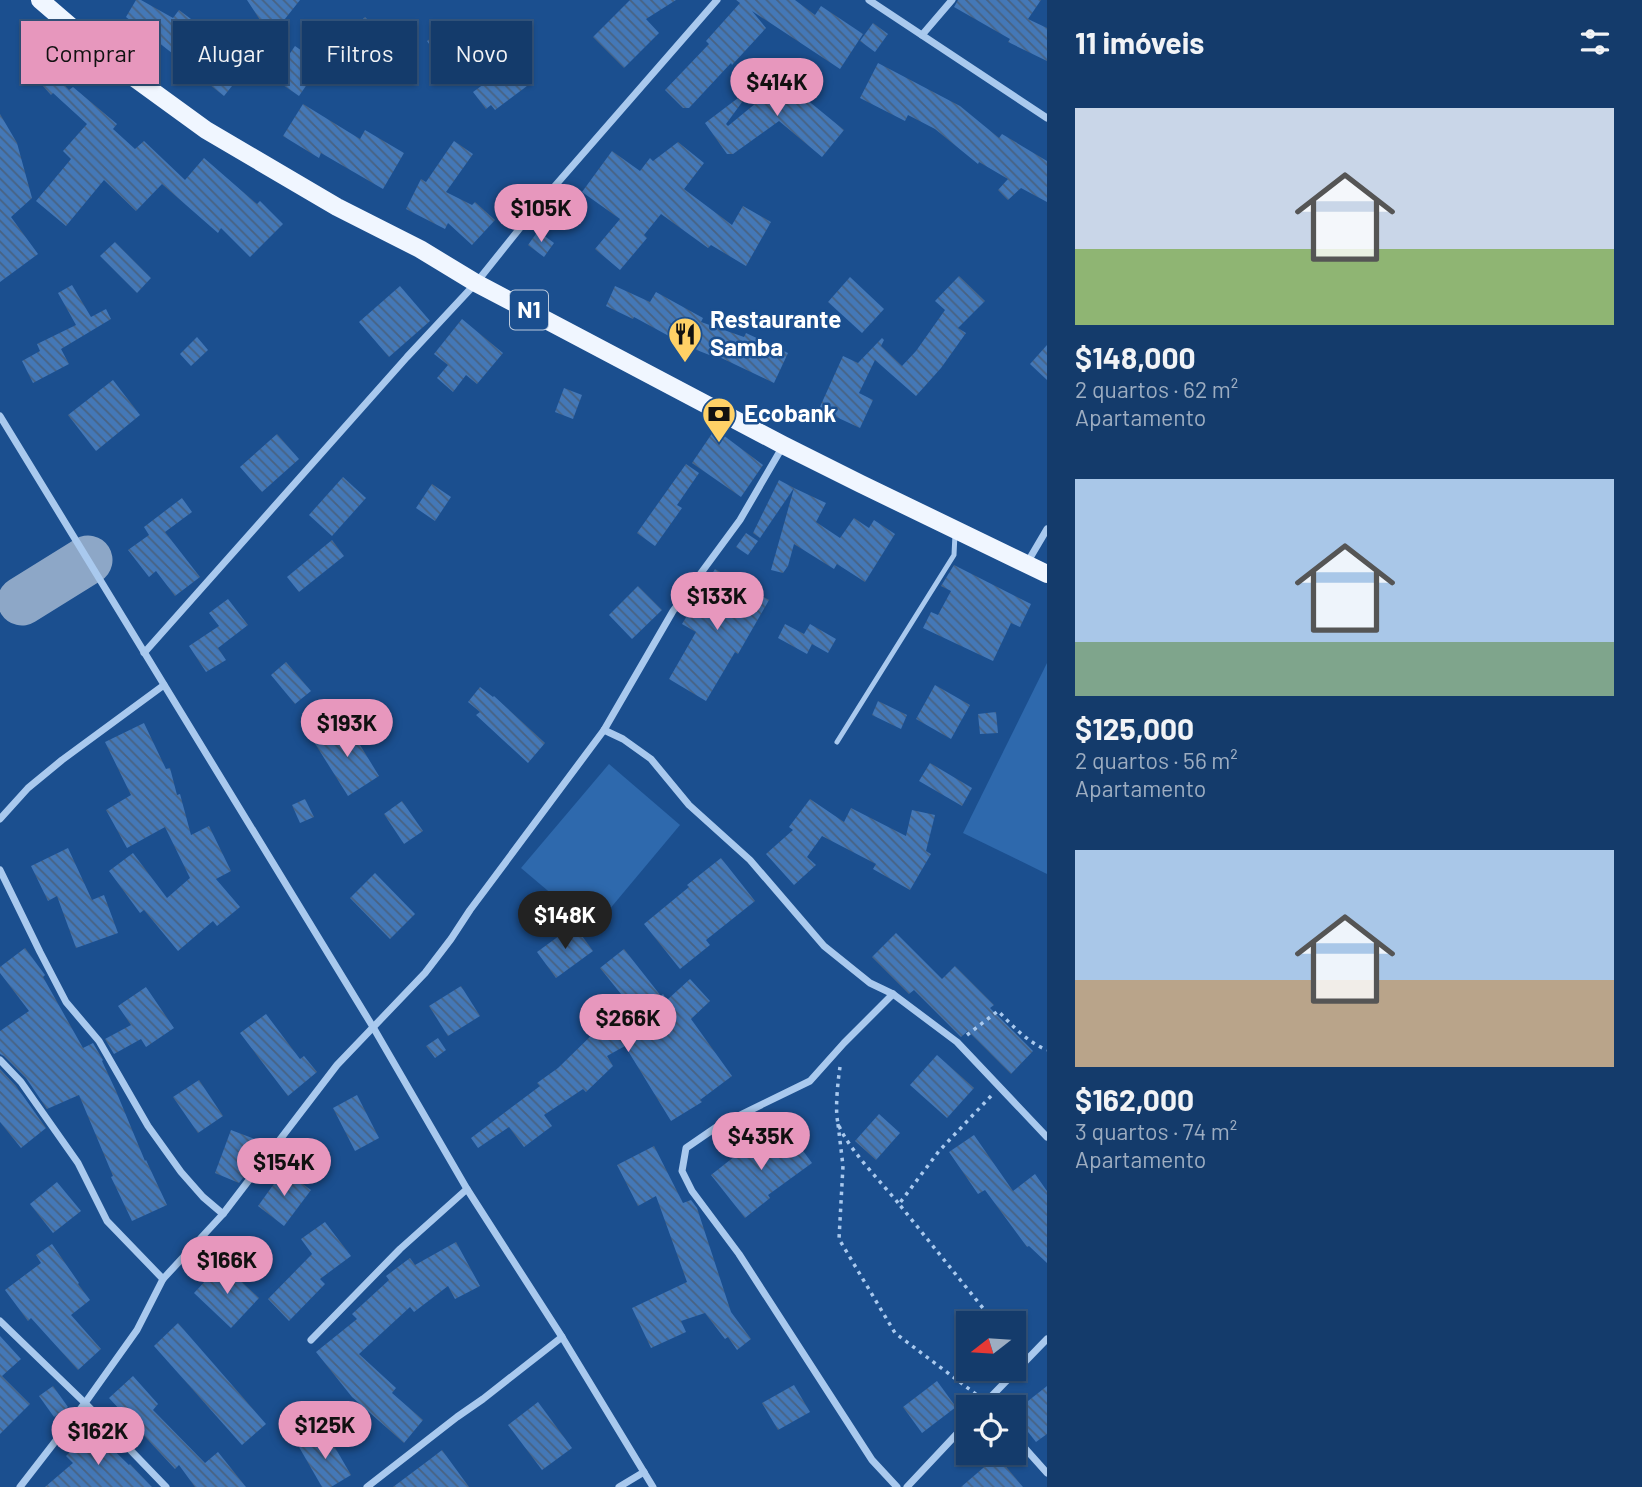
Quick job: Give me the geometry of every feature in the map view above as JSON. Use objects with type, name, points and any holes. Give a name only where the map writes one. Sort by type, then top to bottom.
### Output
[{"type":"main road","name":"N1","points":[[40,0],[150,91],[206,130],[337,207],[783,445],[1047,574]]},
{"type":"street","points":[[144,653],[476,283],[540,203],[717,0]]},
{"type":"street","points":[[869,0],[1047,118]]},
{"type":"street","points":[[922,35],[952,0]]},
{"type":"street","points":[[0,416],[373,1027],[467,1189],[562,1337],[653,1487]]},
{"type":"street","points":[[20,1487],[137,1330],[163,1279],[223,1214],[337,1065],[425,973],[451,939],[604,730],[673,611],[740,520],[783,445]]},
{"type":"street","points":[[1026,563],[1047,529]]},
{"type":"street","points":[[0,819],[28,788],[62,760],[164,685]]},
{"type":"street","points":[[604,730],[623,739],[651,759],[689,804],[750,860],[824,946],[870,983],[893,993],[957,1042],[1047,1137]]},
{"type":"street","points":[[0,870],[66,1002],[99,1041],[148,1126],[181,1172],[203,1197],[223,1214]]},
{"type":"street","points":[[893,993],[810,1081],[718,1126],[686,1148],[682,1171],[692,1191],[739,1254],[873,1460],[897,1487]]},
{"type":"street","points":[[0,1060],[21,1082],[78,1163],[107,1221],[163,1279]]},
{"type":"street","points":[[311,1340],[400,1249],[467,1189]]},
{"type":"street","points":[[0,1321],[85,1403],[166,1487]]},
{"type":"street","points":[[367,1487],[562,1337]]},
{"type":"street","points":[[994,1395],[1047,1339]]},
{"type":"street","points":[[907,1487],[956,1435]]},
{"type":"street","points":[[1026,1450],[1047,1473]]},
{"type":"street","points":[[620,1487],[644,1472]]},
{"type":"lane","points":[[837,742],[954,555],[956,530]]},
{"type":"path","points":[[957,1042],[998,1011],[1037,1046],[1047,1050]]},
{"type":"path","points":[[844,1043],[837,1083],[843,1166],[839,1239],[895,1333],[955,1377],[974,1395]]},
{"type":"path","points":[[899,1204],[939,1151],[999,1087]]},
{"type":"path","points":[[838,1124],[849,1142],[985,1311]]},
{"type":"shaded area","points":[[1047,663],[1047,874],[963,833]]},
{"type":"shaded area","points":[[609,764],[680,825],[593,929],[521,868]]},
{"type":"building","points":[[136,0],[141,0],[173,18],[179,10],[194,21],[173,21],[173,54],[159,43],[159,21],[131,21],[126,17]]},
{"type":"building","points":[[247,0],[300,0],[283,21],[260,20]]},
{"type":"building","points":[[630,0],[676,0],[646,19],[659,33],[624,68],[593,37]]},
{"type":"building","points":[[736,0],[795,0],[815,15],[821,6],[863,34],[840,69],[752,11],[766,28],[689,108],[683,108],[665,90],[709,44],[706,41],[740,3]]},
{"type":"building","points":[[958,0],[1041,0],[1028,19],[1047,28],[1047,61],[1008,42],[1010,39],[954,7]]},
{"type":"building","points":[[873,23],[888,34],[875,52],[860,41]]},
{"type":"building","points":[[295,46],[302,51],[302,84],[307,84],[299,96],[282,84],[288,84],[288,56]]},
{"type":"building","points":[[878,63],[960,106],[999,138],[1002,134],[1047,161],[1047,202],[1021,188],[1008,200],[998,190],[1008,179],[979,162],[978,164],[935,129],[908,115],[905,121],[860,98]]},
{"type":"building","points":[[799,68],[816,90],[806,99],[844,130],[822,157],[779,121],[733,154],[727,154],[705,123],[746,92],[748,94],[726,124],[728,126]]},
{"type":"building","points":[[41,84],[64,84],[69,90],[73,87],[117,124],[113,129],[135,149],[144,141],[185,180],[204,158],[257,204],[260,201],[283,224],[250,257],[221,228],[218,233],[162,184],[136,211],[104,180],[66,226],[36,201],[71,159],[63,151],[87,124],[53,93],[51,95]]},
{"type":"building","points":[[209,84],[234,84],[224,96]]},
{"type":"building","points":[[484,84],[530,84],[495,110],[491,105],[486,109],[473,92]]},
{"type":"building","points":[[303,104],[360,139],[365,130],[404,153],[383,189],[321,153],[319,158],[283,136]]},
{"type":"building","points":[[0,114],[17,143],[32,198],[11,217],[38,254],[0,282]]},
{"type":"building","points":[[454,141],[473,154],[446,192],[472,205],[475,202],[495,220],[472,245],[448,223],[445,229],[406,209],[421,179],[426,182]]},
{"type":"building","points":[[678,142],[704,163],[684,189],[732,225],[743,206],[771,222],[746,266],[711,245],[708,248],[661,214],[644,235],[647,238],[620,270],[595,249],[620,219],[582,192],[612,151],[640,171],[650,158],[653,161]]},
{"type":"building","points":[[538,231],[554,243],[544,257],[528,245]]},
{"type":"building","points":[[115,242],[151,278],[137,293],[100,256]]},
{"type":"building","points":[[959,276],[985,301],[958,328],[966,333],[941,368],[916,396],[875,360],[859,393],[873,400],[860,428],[819,409],[843,356],[858,363],[882,338],[884,340],[881,346],[902,366],[945,310],[935,301]]},
{"type":"building","points":[[850,277],[884,309],[862,333],[828,302]]},
{"type":"building","points":[[72,285],[91,317],[106,309],[111,319],[61,349],[69,364],[33,383],[22,361],[40,351],[37,344],[76,325],[58,293]]},
{"type":"building","points":[[400,286],[430,321],[389,357],[359,322]]},
{"type":"building","points":[[615,286],[650,302],[656,292],[703,318],[701,322],[744,337],[746,333],[788,353],[774,383],[713,354],[712,356],[689,347],[634,317],[633,319],[606,306]]},
{"type":"building","points":[[462,319],[503,353],[477,384],[466,375],[453,392],[437,378],[448,365],[434,354]]},
{"type":"building","points":[[197,337],[208,350],[191,366],[180,354]]},
{"type":"building","points":[[1047,345],[1047,380],[1030,364]]},
{"type":"building","points":[[113,380],[140,415],[96,451],[68,415]]},
{"type":"building","points":[[564,388],[582,395],[573,419],[555,412]]},
{"type":"building","points":[[715,429],[763,465],[741,497],[692,463]]},
{"type":"building","points":[[277,434],[299,459],[262,492],[240,467]]},
{"type":"building","points":[[686,464],[699,473],[677,505],[682,508],[655,546],[637,533]]},
{"type":"building","points":[[343,477],[366,498],[332,536],[309,515]]},
{"type":"building","points":[[779,480],[794,488],[760,538],[753,533]]},
{"type":"building","points":[[432,484],[451,497],[435,521],[416,508]]},
{"type":"building","points":[[794,488],[826,503],[816,522],[840,538],[854,518],[869,528],[874,520],[895,534],[865,582],[837,564],[834,569],[794,544],[788,566],[783,573],[771,570]]},
{"type":"building","points":[[182,498],[192,512],[165,532],[200,577],[175,596],[156,571],[149,577],[128,550],[149,535],[144,527]]},
{"type":"building","points":[[746,533],[758,541],[748,555],[736,547]]},
{"type":"building","points":[[332,540],[344,556],[299,592],[287,577]]},
{"type":"building","points":[[954,565],[1031,604],[1020,627],[1011,623],[993,661],[923,628],[931,612],[938,615],[951,591],[941,586]]},
{"type":"building","points":[[715,569],[769,600],[738,654],[735,652],[706,701],[669,679],[696,632],[682,624]]},
{"type":"building","points":[[638,586],[662,610],[632,639],[609,615]]},
{"type":"building","points":[[228,599],[248,625],[218,648],[226,660],[206,672],[189,646],[219,626],[209,613]]},
{"type":"building","points":[[785,624],[804,634],[810,624],[836,639],[828,653],[812,644],[807,654],[778,638]]},
{"type":"building","points":[[286,662],[311,691],[295,704],[271,675]]},
{"type":"building","points":[[935,685],[970,705],[951,739],[916,719]]},
{"type":"building","points":[[480,687],[494,696],[545,743],[528,763],[476,715],[480,712],[468,702]]},
{"type":"building","points":[[878,701],[907,715],[901,729],[872,715]]},
{"type":"building","points":[[996,712],[998,733],[980,734],[978,714]]},
{"type":"building","points":[[346,722],[379,776],[348,796],[314,742]]},
{"type":"building","points":[[144,723],[166,769],[170,768],[191,835],[209,826],[231,871],[216,879],[240,907],[217,926],[213,921],[178,951],[144,910],[140,913],[109,871],[133,853],[167,898],[190,878],[165,827],[127,848],[106,810],[131,795],[105,742]]},
{"type":"building","points":[[930,763],[972,788],[962,806],[919,781]]},
{"type":"building","points":[[305,799],[314,817],[300,823],[292,805]]},
{"type":"building","points":[[810,799],[844,822],[851,808],[906,836],[912,810],[935,815],[926,851],[931,854],[910,890],[873,869],[876,864],[822,836],[807,857],[816,865],[794,885],[766,854],[793,830],[789,827]]},
{"type":"building","points":[[402,801],[423,831],[404,844],[384,814]]},
{"type":"building","points":[[68,848],[92,900],[104,895],[118,933],[76,948],[57,896],[48,901],[31,866]]},
{"type":"building","points":[[721,858],[755,901],[706,940],[710,945],[680,969],[644,924]]},
{"type":"building","points":[[375,873],[415,914],[390,939],[350,898]]},
{"type":"building","points":[[574,925],[593,951],[556,978],[537,952]]},
{"type":"building","points":[[896,933],[942,979],[955,966],[994,1005],[990,1008],[1033,1051],[1011,1074],[968,1031],[961,1037],[914,990],[909,994],[872,957]]},
{"type":"building","points":[[25,948],[45,975],[43,977],[83,1048],[93,1043],[103,1060],[145,1161],[167,1205],[132,1221],[111,1177],[113,1176],[79,1095],[47,1109],[26,1078],[0,1054],[0,1031],[29,1011],[0,973],[0,967]]},
{"type":"building","points":[[624,949],[667,1000],[690,979],[710,1001],[691,1019],[732,1076],[700,1100],[702,1102],[671,1121],[625,1046],[607,1056],[613,1066],[586,1092],[583,1089],[544,1115],[552,1126],[524,1147],[509,1127],[478,1148],[471,1138],[540,1086],[537,1083],[558,1068],[599,1028],[592,1019],[621,994],[600,968]]},
{"type":"building","points":[[461,986],[480,1016],[448,1036],[429,1006]]},
{"type":"building","points":[[146,987],[174,1028],[146,1047],[141,1039],[114,1054],[105,1039],[131,1025],[118,1006]]},
{"type":"building","points":[[266,1014],[300,1059],[304,1056],[317,1072],[288,1096],[240,1033]]},
{"type":"building","points":[[438,1038],[446,1050],[435,1058],[426,1046]]},
{"type":"building","points":[[937,1055],[974,1088],[947,1118],[910,1085]]},
{"type":"building","points":[[0,1069],[16,1086],[46,1128],[21,1148],[0,1122]]},
{"type":"building","points":[[199,1080],[223,1116],[198,1133],[173,1097]]},
{"type":"building","points":[[357,1095],[379,1138],[355,1151],[333,1108]]},
{"type":"building","points":[[879,1114],[900,1133],[876,1160],[855,1141]]},
{"type":"building","points":[[787,1129],[812,1163],[768,1195],[770,1198],[745,1218],[711,1175],[749,1145],[755,1152]]},
{"type":"building","points":[[231,1130],[257,1140],[239,1183],[215,1173]]},
{"type":"building","points":[[974,1135],[1013,1191],[1035,1174],[1047,1191],[1047,1263],[1027,1247],[985,1190],[978,1194],[949,1152]]},
{"type":"building","points":[[654,1146],[683,1203],[691,1200],[697,1208],[731,1312],[751,1339],[737,1350],[705,1313],[681,1321],[686,1332],[651,1348],[632,1308],[687,1282],[656,1196],[638,1206],[617,1165]]},
{"type":"building","points":[[284,1170],[311,1190],[284,1226],[258,1206]]},
{"type":"building","points":[[57,1182],[81,1211],[53,1233],[30,1204]]},
{"type":"building","points":[[325,1222],[351,1256],[320,1279],[325,1284],[289,1321],[268,1299],[312,1254],[301,1239]]},
{"type":"building","points":[[456,1242],[480,1286],[455,1299],[448,1286],[414,1312],[410,1307],[359,1354],[396,1388],[392,1393],[423,1420],[404,1443],[352,1397],[316,1352],[357,1319],[352,1314],[389,1280],[386,1276],[410,1258],[415,1265]]},
{"type":"building","points":[[52,1244],[90,1300],[71,1315],[101,1349],[78,1370],[31,1318],[28,1321],[5,1290],[41,1263],[36,1255]]},
{"type":"building","points":[[222,1263],[259,1298],[231,1328],[194,1293]]},
{"type":"building","points":[[178,1323],[266,1424],[242,1445],[154,1346]]},
{"type":"building","points":[[0,1336],[21,1359],[2,1376],[30,1404],[0,1434]]},
{"type":"building","points":[[133,1376],[158,1404],[153,1410],[205,1463],[218,1452],[246,1487],[195,1487],[179,1465],[175,1469],[109,1398]]},
{"type":"building","points":[[937,1381],[956,1407],[922,1433],[903,1407]]},
{"type":"building","points":[[794,1385],[810,1412],[778,1430],[762,1403]]},
{"type":"building","points":[[53,1386],[68,1407],[54,1417],[39,1396]]},
{"type":"building","points":[[1047,1386],[1047,1434],[1036,1442],[1026,1429],[1026,1403]]},
{"type":"building","points":[[538,1402],[572,1448],[542,1470],[508,1425]]},
{"type":"building","points":[[92,1429],[152,1487],[45,1487],[73,1463],[66,1456]]},
{"type":"building","points":[[326,1432],[351,1475],[331,1487],[322,1487],[299,1447]]},
{"type":"building","points":[[442,1450],[469,1487],[393,1487],[433,1457]]},
{"type":"building","points":[[987,1465],[1005,1465],[1023,1487],[961,1487]]},
{"type":"taxiway","points":[[22,601],[88,560]]},
{"type":"place","name":"Restaurante Samba","points":[[685,364]]},
{"type":"place","name":"Ecobank","points":[[719,444]]}]
